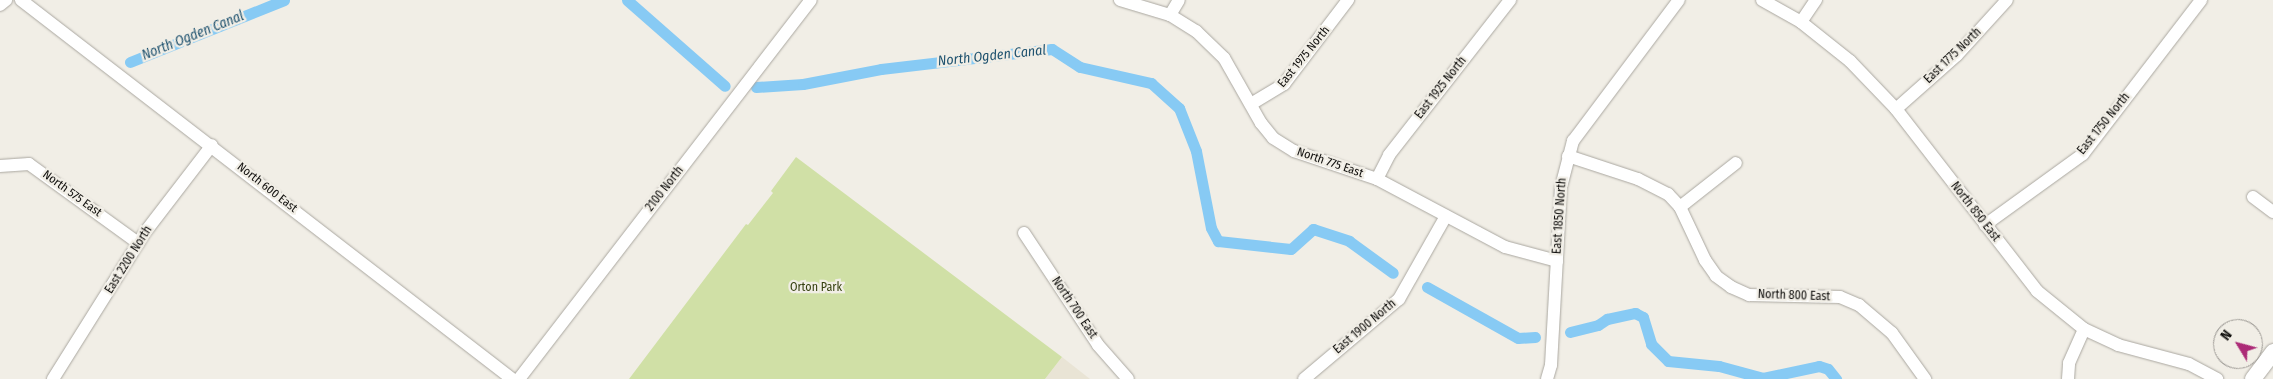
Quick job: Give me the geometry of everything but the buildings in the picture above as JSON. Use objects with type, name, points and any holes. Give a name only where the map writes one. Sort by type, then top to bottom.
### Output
[{"type":"street","points":[[0,5],[6,0]]},
{"type":"street","name":"North 600 East","points":[[21,0],[212,145],[512,379]]},
{"type":"street","name":"2100 North","points":[[519,379],[811,0]]},
{"type":"street","name":"North 775 East","points":[[1120,0],[1170,14],[1196,31],[1224,58],[1273,138],[1294,151],[1376,179],[1505,247],[1557,261]]},
{"type":"street","points":[[1170,14],[1179,0]]},
{"type":"street","name":"East 1975 North","points":[[1251,104],[1284,84],[1348,0]]},
{"type":"street","name":"East 1925 North","points":[[1376,179],[1389,156],[1510,0]]},
{"type":"street","name":"East 1850 North","points":[[1547,379],[1551,365],[1561,187],[1568,156],[1583,124],[1680,0]]},
{"type":"street","name":"North 850 East","points":[[1762,0],[1801,22],[1850,61],[1896,109],[2037,291],[2084,329],[2118,345],[2189,364],[2217,379]]},
{"type":"street","points":[[1801,22],[1816,0]]},
{"type":"street","name":"East 1775 North","points":[[1896,109],[1957,55],[2007,0]]},
{"type":"street","name":"East 1750 North","points":[[1985,225],[2083,154],[2201,0]]},
{"type":"street","name":"East 2200 North","points":[[53,379],[138,243],[212,145]]},
{"type":"street","name":"North 800 East","points":[[1568,156],[1655,186],[1680,207],[1704,260],[1716,276],[1731,287],[1749,295],[1840,298],[1859,305],[1892,332],[1925,379]]},
{"type":"street","points":[[1680,207],[1736,163]]},
{"type":"street","name":"North 575 East","points":[[0,166],[29,164],[138,243]]},
{"type":"street","points":[[2253,197],[2273,212]]},
{"type":"street","name":"East 1900 North","points":[[1304,379],[1399,298],[1446,216]]},
{"type":"street","name":"North 700 East","points":[[1024,233],[1098,345],[1128,379]]},
{"type":"street","points":[[2068,379],[2069,363],[2084,329]]},
{"type":"street","points":[[2253,379],[2273,352]]},
{"type":"shaded area","points":[[1062,357],[1090,379],[1045,379]]},
{"type":"green space","name":"Orton Park","points":[[796,157],[1062,357],[1045,379],[629,379],[746,224],[748,225],[773,193],[771,191]]},
{"type":"waterway","name":"North Ogden Canal","points":[[130,62],[284,0]]},
{"type":"waterway","name":"North Ogden Canal","points":[[627,0],[725,86]]},
{"type":"waterway","name":"North Ogden Canal","points":[[756,87],[803,84],[881,69],[1052,49],[1080,67],[1151,83],[1179,108],[1196,151],[1211,228],[1218,241],[1291,249],[1313,229],[1349,241],[1393,273]]},
{"type":"waterway","name":"North Ogden Canal","points":[[1427,287],[1518,338],[1535,337]]},
{"type":"waterway","name":"North Ogden Canal","points":[[1570,332],[1598,325],[1607,319],[1635,313],[1643,317],[1651,344],[1668,361],[1719,366],[1763,378],[1819,366],[1828,369],[1836,379]]}]
